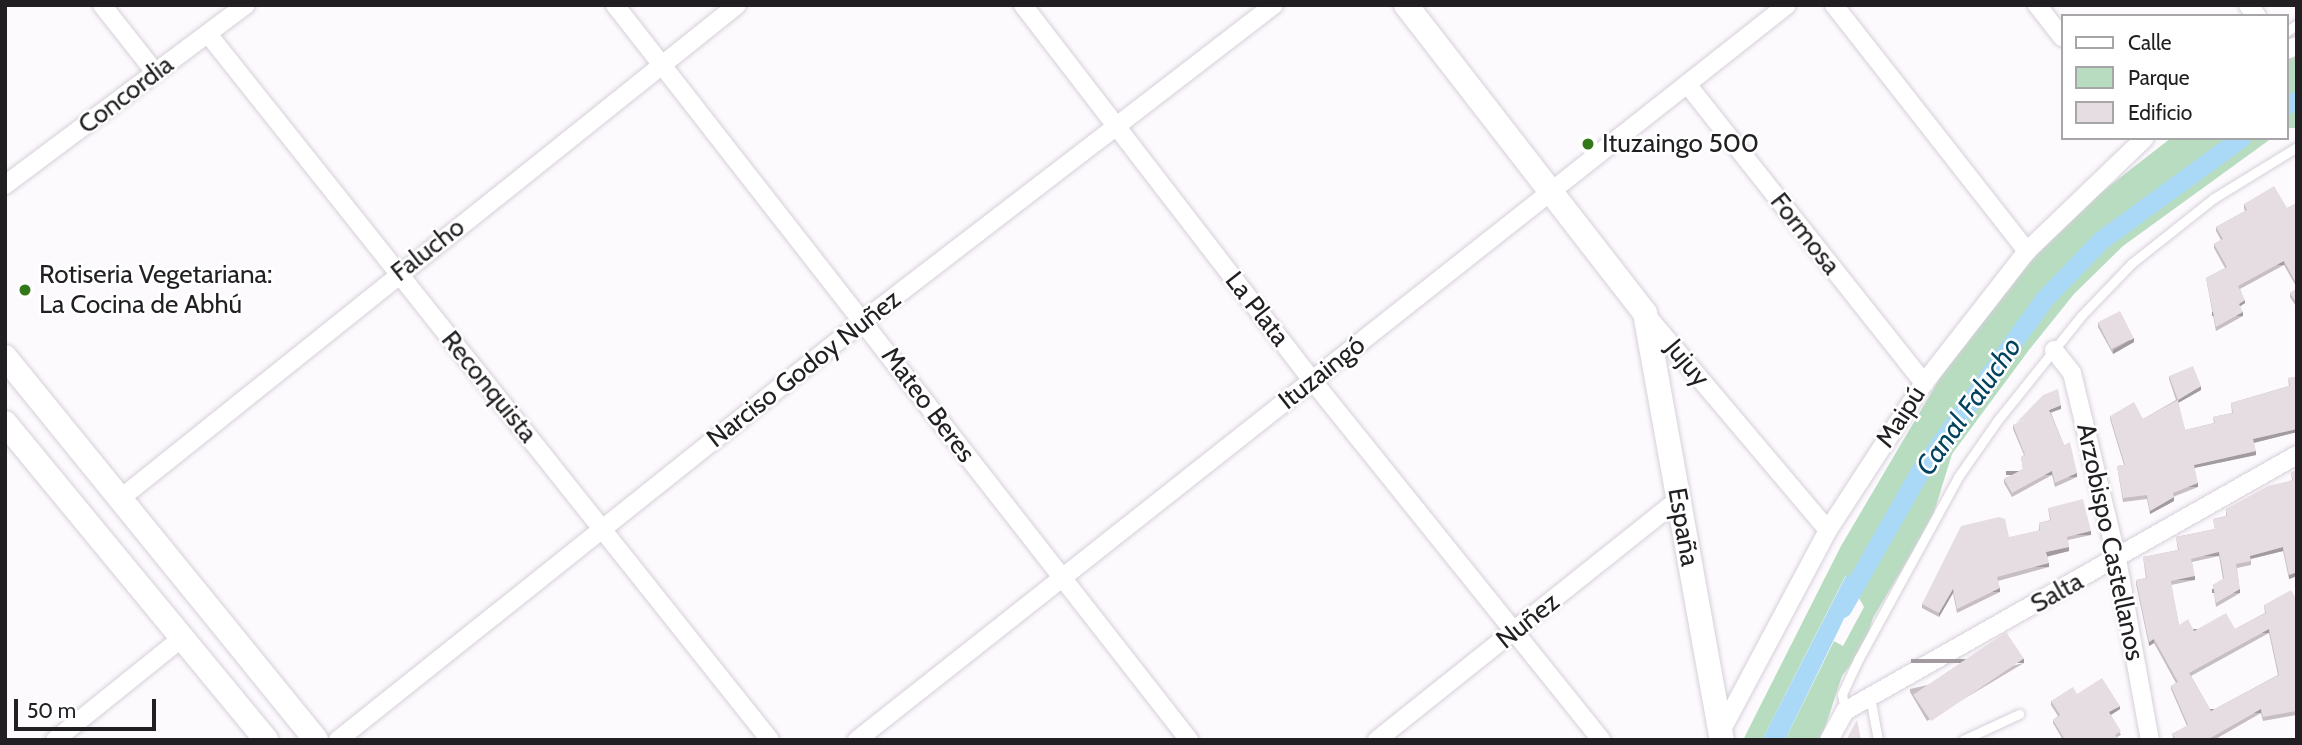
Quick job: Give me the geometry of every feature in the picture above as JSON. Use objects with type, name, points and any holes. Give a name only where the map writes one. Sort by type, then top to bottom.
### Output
[{"type":"main road","name":"Jujuy","points":[[1406,5],[1645,313]]},
{"type":"main road","name":"España","points":[[1645,313],[1720,737]]},
{"type":"main road","points":[[6,359],[316,740]]},
{"type":"main road","points":[[5,423],[266,740]]},
{"type":"street","points":[[102,5],[155,72]]},
{"type":"street","name":"Concordia","points":[[5,185],[246,5]]},
{"type":"street","name":"Mateo Beres","points":[[614,5],[1189,740]]},
{"type":"street","name":"Falucho","points":[[121,498],[397,274],[737,5]]},
{"type":"street","name":"La Plata","points":[[1023,5],[1312,380],[1601,740]]},
{"type":"street","name":"Narciso Godoy Nuñez","points":[[338,740],[863,321],[1118,129],[1274,5]]},
{"type":"street","name":"Ituzaingó","points":[[857,740],[1787,5]]},
{"type":"street","points":[[1834,5],[2027,251]]},
{"type":"street","points":[[2037,5],[2060,34]]},
{"type":"street","name":"Reconquista","points":[[208,34],[397,274],[603,526],[770,740]]},
{"type":"street","name":"Formosa","points":[[1687,84],[1924,383]]},
{"type":"street","name":"Maipú","points":[[1720,737],[1828,530],[1924,383],[2027,251],[2142,140]]},
{"type":"street","name":"Jujuy","points":[[1645,313],[1828,530]]},
{"type":"street","name":"Arzobispo Castellanos","points":[[2054,350],[2072,373],[2117,559],[2150,740]]},
{"type":"street","name":"Salta","points":[[1844,711],[2297,456]]},
{"type":"street","name":"Nuñez","points":[[1377,740],[1678,500]]},
{"type":"street","points":[[55,740],[182,638]]},
{"type":"street","points":[[1829,740],[1844,711]]},
{"type":"lane","points":[[1844,711],[1842,694],[1859,658],[1958,477],[2054,350],[2132,263],[2214,198],[2297,147]]},
{"type":"lane","points":[[1870,697],[1878,740]]},
{"type":"lane","points":[[1963,740],[2019,714]]},
{"type":"green space","points":[[2288,54],[2297,54],[2297,128],[2288,128]]},
{"type":"green space","points":[[2168,140],[2269,140],[2123,246],[2074,294],[2029,350],[1952,454],[1932,519],[1873,618],[1864,648],[1842,676],[1821,740],[1785,740],[1834,641],[1843,646],[1864,607],[1846,575],[1762,740],[1743,740],[1841,546],[1957,349],[2054,229]]},
{"type":"water","points":[[1847,574],[1857,592],[1785,740],[1762,740]]},
{"type":"building","points":[[2274,186],[2287,208],[2297,203],[2297,285],[2284,261],[2238,286],[2245,300],[2239,304],[2243,312],[2216,327],[2206,278],[2227,267],[2214,244],[2223,239],[2216,227],[2247,210],[2244,204]]},
{"type":"building","points":[[2297,289],[2297,304],[2290,293]]},
{"type":"building","points":[[2120,311],[2134,338],[2111,349],[2098,322]]},
{"type":"building","points":[[2193,366],[2201,386],[2178,400],[2169,376]]},
{"type":"building","points":[[2297,377],[2297,429],[2253,439],[2256,451],[2194,465],[2198,483],[2173,493],[2174,497],[2150,511],[2147,495],[2123,498],[2117,466],[2125,465],[2110,416],[2134,402],[2143,419],[2178,400],[2185,430],[2215,423],[2213,417],[2233,413],[2231,403],[2290,386],[2288,378]]},
{"type":"building","points":[[2058,389],[2061,405],[2049,410],[2064,445],[2070,442],[2077,473],[2055,483],[2052,471],[2012,493],[2004,479],[2023,469],[2021,457],[2025,455],[2013,425],[2027,419],[2016,423],[2043,395]]},
{"type":"building","points":[[2297,470],[2297,572],[2289,575],[2283,547],[2250,556],[2251,561],[2236,564],[2240,589],[2216,603],[2213,585],[2224,578],[2219,552],[2191,559],[2195,576],[2171,581],[2179,625],[2188,619],[2194,631],[2226,613],[2235,629],[2266,613],[2264,605],[2291,590],[2297,600],[2297,718],[2296,711],[2263,717],[2261,709],[2207,740],[2176,740],[2172,734],[2188,725],[2171,686],[2178,682],[2154,639],[2149,642],[2136,580],[2147,578],[2143,557],[2179,550],[2176,537],[2215,529],[2213,519],[2227,516],[2226,509],[2268,486],[2293,480],[2291,473]],"holes":[[[2269,629],[2279,675],[2211,711],[2189,673]]]},
{"type":"building","points":[[2083,499],[2091,531],[2067,537],[2069,547],[2046,552],[2049,563],[1997,577],[2000,588],[1957,609],[1953,589],[1939,613],[1922,604],[1961,526],[1999,517],[2005,519],[2009,537],[2040,530],[2039,523],[2051,520],[2048,508]]},
{"type":"building","points":[[2006,632],[2024,659],[1931,721],[1913,695]]},
{"type":"building","points":[[2102,678],[2120,706],[2109,712],[2121,731],[2115,735],[2119,740],[2065,740],[2053,720],[2060,715],[2051,701],[2073,687],[2077,694]]},
{"type":"building","points":[[1857,720],[1861,740],[1846,740]]},
{"type":"waterway","name":"Canal Falucho","points":[[2288,104],[2297,100]]},
{"type":"waterway","name":"Canal Falucho","points":[[1842,608],[1920,471],[2044,299],[2101,240],[2238,140]]},
{"type":"place","name":"Ituzaingo 500","points":[[1588,144]]},
{"type":"place","name":"Rotiseria Vegetariana: La Cocina de Abhú","points":[[25,290]]}]
